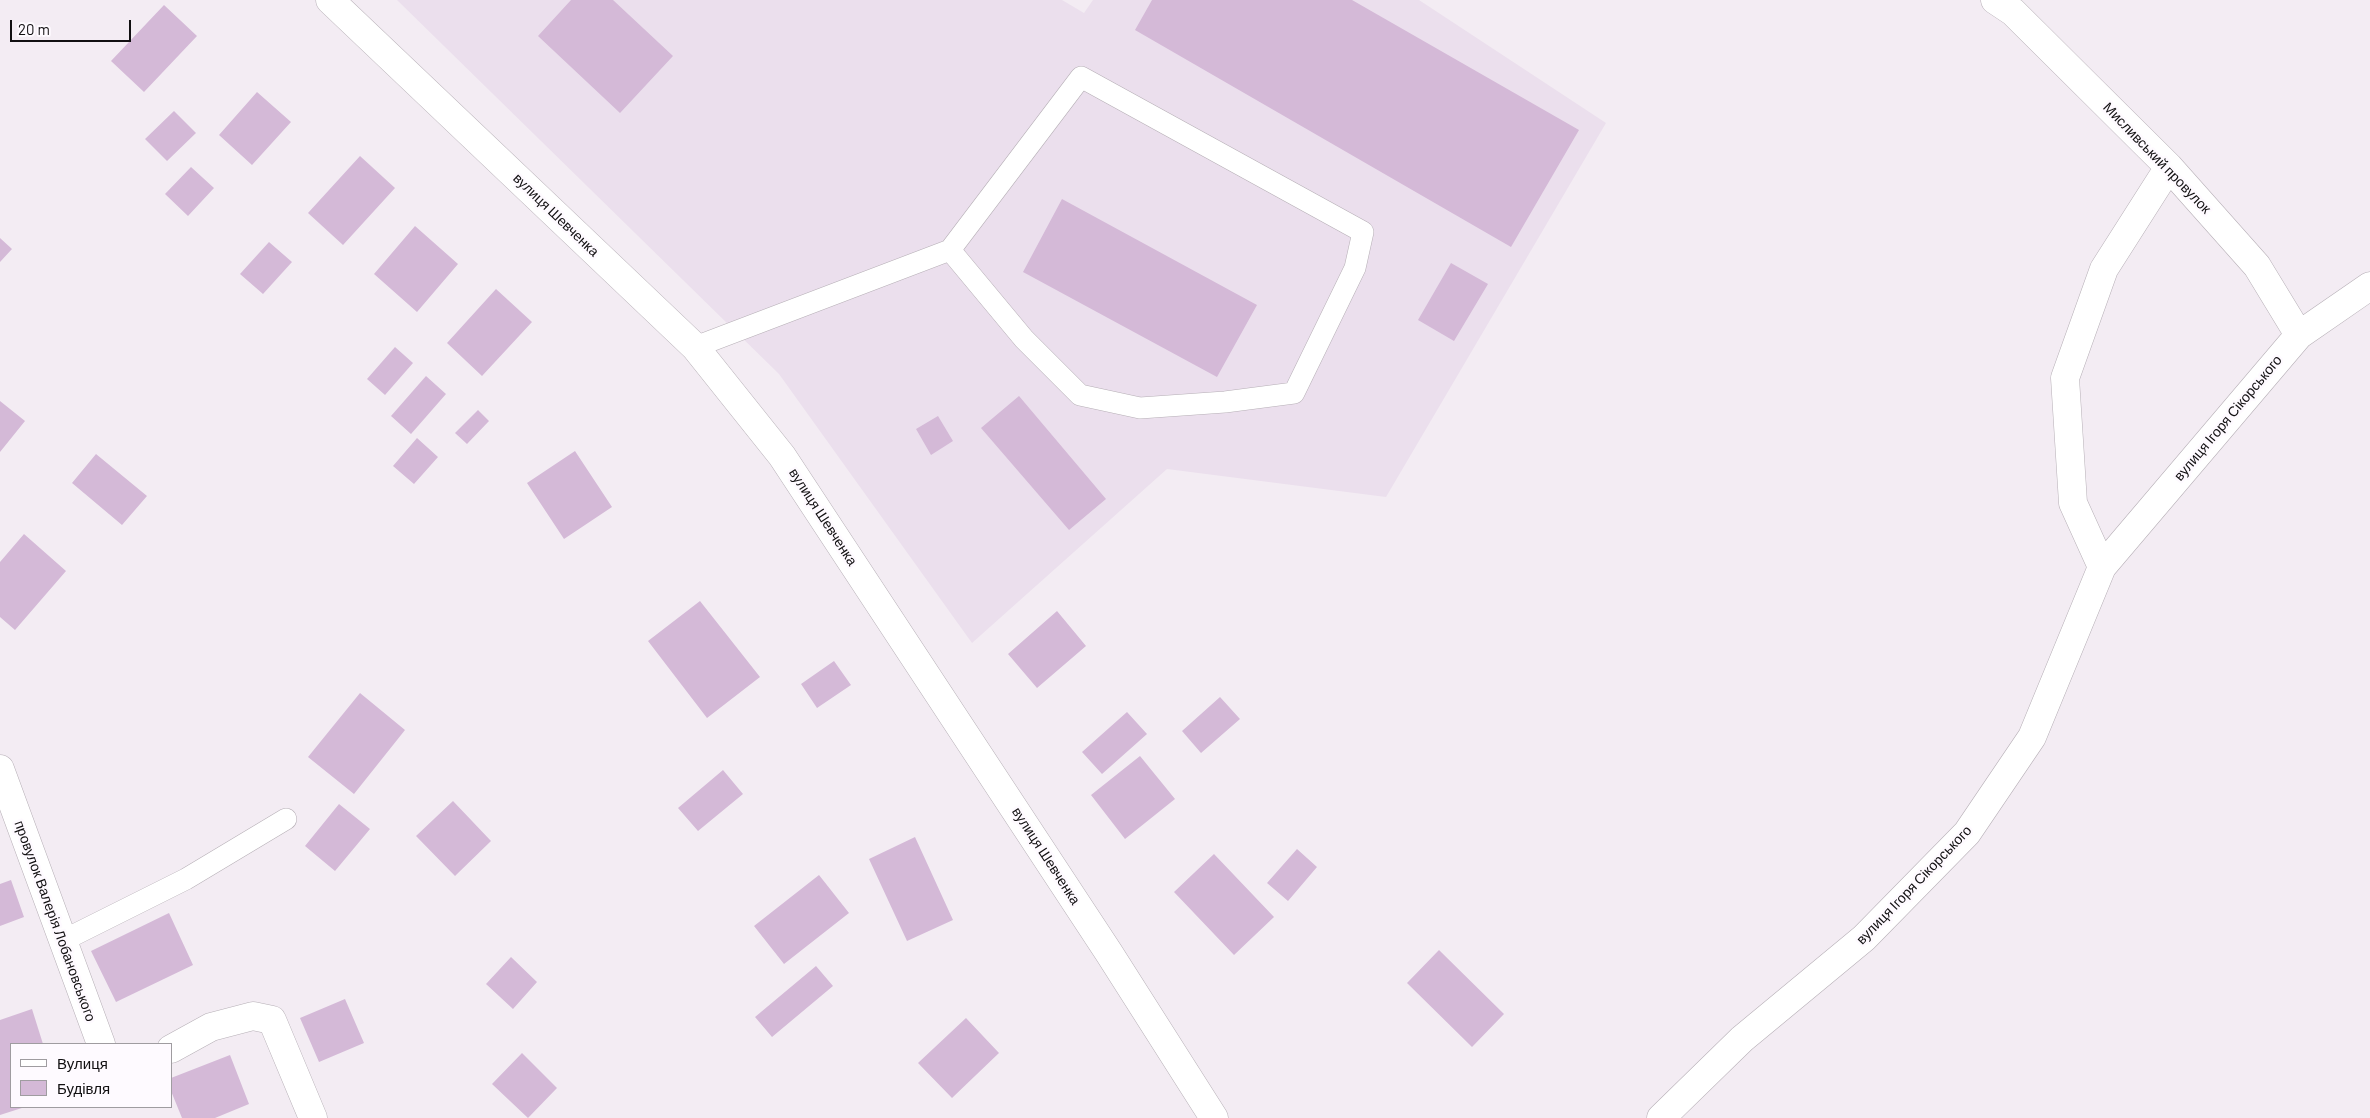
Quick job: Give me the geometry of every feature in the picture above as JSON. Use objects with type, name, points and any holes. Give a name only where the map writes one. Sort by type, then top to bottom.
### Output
[{"type":"street","name":"вулиця Шевченка","points":[[330,0],[695,347],[782,456],[1110,953],[1214,1118]]},
{"type":"street","name":"Мисливський провулок","points":[[1994,0],[2013,12],[2169,166],[2257,266],[2300,335]]},
{"type":"street","points":[[2102,567],[2073,503],[2065,378],[2104,270],[2169,166]]},
{"type":"street","name":"вулиця Ігоря Сікорського","points":[[1660,1118],[1742,1039],[1864,938],[1967,833],[2032,736],[2102,567],[2300,335],[2370,286]]},
{"type":"street","name":"провулок Валерія Лобановського","points":[[0,770],[101,1043]]},
{"type":"street","points":[[172,1048],[211,1027],[253,1016],[272,1020],[313,1118]]},
{"type":"lane","points":[[695,347],[950,250],[1081,77],[1363,232],[1355,268],[1294,393],[1224,402],[1140,408],[1080,395],[1024,339],[950,250]]},
{"type":"lane","points":[[62,941],[186,879],[286,819]]},
{"type":"shaded area","points":[[397,0],[1062,0],[1084,13],[1093,0],[1419,0],[1606,123],[1386,497],[1167,469],[972,643],[779,374]]},
{"type":"building","points":[[571,0],[613,0],[673,56],[620,113],[538,36]]},
{"type":"building","points":[[1152,0],[1352,0],[1579,130],[1511,247],[1135,30]]},
{"type":"building","points":[[164,5],[197,36],[144,92],[111,61]]},
{"type":"building","points":[[257,92],[291,122],[252,165],[219,135]]},
{"type":"building","points":[[174,111],[196,133],[167,161],[145,139]]},
{"type":"building","points":[[360,156],[395,188],[343,245],[308,213]]},
{"type":"building","points":[[191,167],[214,188],[188,216],[165,194]]},
{"type":"building","points":[[1062,199],[1257,305],[1217,377],[1023,272]]},
{"type":"building","points":[[415,226],[458,264],[417,312],[374,274]]},
{"type":"building","points":[[0,238],[12,249],[0,262]]},
{"type":"building","points":[[269,242],[292,262],[263,294],[240,274]]},
{"type":"building","points":[[1451,263],[1488,284],[1454,341],[1418,320]]},
{"type":"building","points":[[496,289],[532,322],[482,376],[447,343]]},
{"type":"building","points":[[395,347],[413,363],[385,395],[367,379]]},
{"type":"building","points":[[426,376],[446,394],[411,434],[391,416]]},
{"type":"building","points":[[1019,396],[1106,499],[1069,530],[981,428]]},
{"type":"building","points":[[0,401],[25,421],[0,452]]},
{"type":"building","points":[[478,410],[489,421],[467,444],[455,433]]},
{"type":"building","points":[[938,416],[953,441],[931,455],[916,429]]},
{"type":"building","points":[[417,438],[438,457],[414,484],[393,466]]},
{"type":"building","points":[[575,451],[612,507],[564,539],[527,483]]},
{"type":"building","points":[[96,454],[147,496],[122,525],[72,483]]},
{"type":"building","points":[[24,534],[66,571],[15,630],[0,617],[0,562]]},
{"type":"building","points":[[700,601],[760,677],[707,718],[648,641]]},
{"type":"building","points":[[1057,611],[1086,646],[1037,688],[1008,654]]},
{"type":"building","points":[[834,661],[851,685],[817,708],[801,684]]},
{"type":"building","points":[[360,693],[405,730],[354,794],[308,757]]},
{"type":"building","points":[[1220,697],[1240,719],[1201,753],[1182,731]]},
{"type":"building","points":[[1127,712],[1147,734],[1102,774],[1082,752]]},
{"type":"building","points":[[1140,756],[1175,799],[1125,839],[1091,795]]},
{"type":"building","points":[[723,770],[743,794],[698,831],[678,808]]},
{"type":"building","points":[[453,801],[491,841],[455,876],[416,836]]},
{"type":"building","points":[[339,804],[370,829],[335,871],[305,846]]},
{"type":"building","points":[[915,837],[953,920],[907,941],[869,859]]},
{"type":"building","points":[[1297,849],[1317,867],[1288,901],[1267,883]]},
{"type":"building","points":[[1214,854],[1274,917],[1234,955],[1174,892]]},
{"type":"building","points":[[819,875],[849,913],[784,964],[754,926]]},
{"type":"building","points":[[11,880],[24,917],[0,926],[0,884]]},
{"type":"building","points":[[169,913],[193,965],[116,1002],[91,951]]},
{"type":"building","points":[[1439,950],[1504,1014],[1472,1047],[1407,983]]},
{"type":"building","points":[[511,957],[537,982],[513,1009],[486,984]]},
{"type":"building","points":[[816,966],[833,986],[772,1037],[755,1017]]},
{"type":"building","points":[[345,999],[364,1043],[319,1062],[300,1018]]},
{"type":"building","points":[[32,1009],[43,1043],[10,1043],[10,1108],[22,1108],[0,1115],[0,1020]]},
{"type":"building","points":[[966,1018],[999,1053],[952,1098],[918,1063]]},
{"type":"building","points":[[522,1053],[557,1088],[528,1118],[492,1084]]},
{"type":"building","points":[[230,1055],[249,1104],[215,1118],[182,1118],[172,1093],[172,1078]]}]
